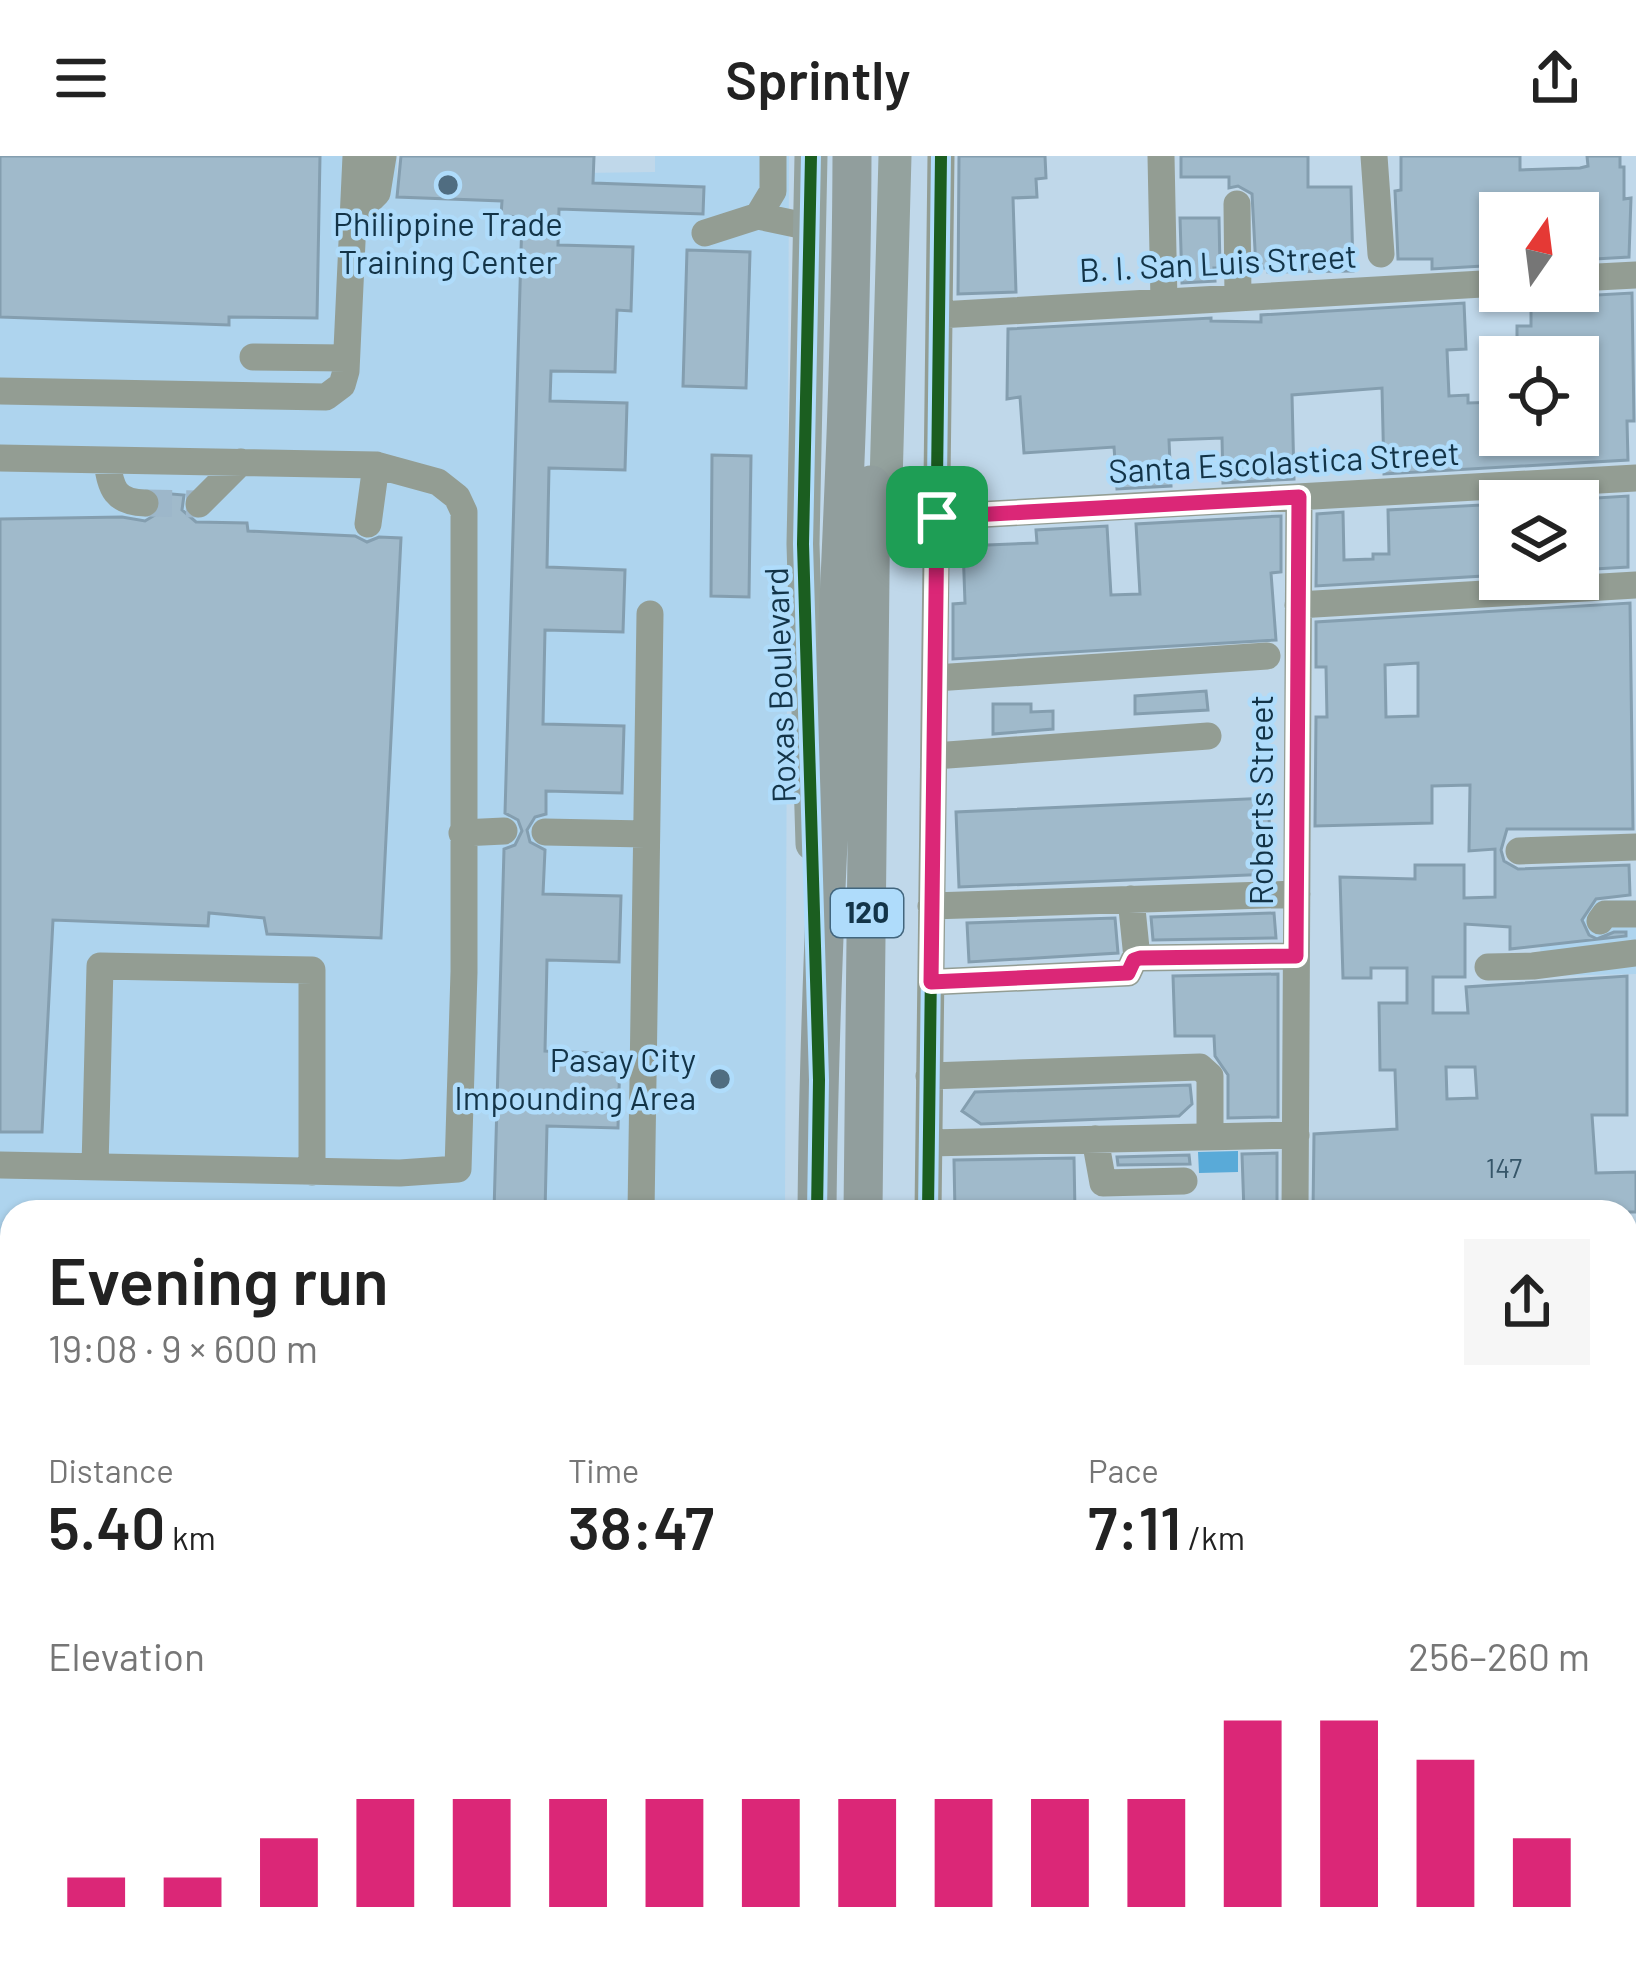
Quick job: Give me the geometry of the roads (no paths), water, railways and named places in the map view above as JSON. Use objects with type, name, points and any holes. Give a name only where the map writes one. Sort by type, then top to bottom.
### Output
[{"type":"highway","name":"Roxas Boulevard","points":[[852,156],[871,614],[862,1200]]},
{"type":"highway","name":"Roxas Boulevard","points":[[818,1200],[818,1079],[872,156]]},
{"type":"main road","name":"Roxas Boulevard","points":[[811,156],[803,544],[818,1079]]},
{"type":"main road","name":"Roxas Boulevard","points":[[871,614],[885,520],[895,156]]},
{"type":"street","points":[[0,391],[317,400],[342,385],[356,156]]},
{"type":"street","points":[[355,215],[377,194],[383,156]]},
{"type":"street","points":[[758,216],[773,191],[773,156]]},
{"type":"street","points":[[928,1200],[941,156]]},
{"type":"street","points":[[1161,156],[1164,302]]},
{"type":"street","points":[[1374,156],[1382,254]]},
{"type":"street","points":[[1237,204],[1238,298]]},
{"type":"street","points":[[705,233],[758,216],[810,227]]},
{"type":"street","points":[[1599,277],[1636,275]]},
{"type":"street","name":"B. I. San Luis Street","points":[[939,315],[1479,284]]},
{"type":"street","points":[[253,357],[346,358]]},
{"type":"street","points":[[0,458],[376,465],[438,482],[457,497],[464,512],[464,972],[458,1169],[312,1172],[0,1165]]},
{"type":"street","points":[[199,504],[241,462]]},
{"type":"street","points":[[107,463],[111,489],[119,498],[145,503]]},
{"type":"street","points":[[368,524],[376,465]]},
{"type":"street","name":"Santa Escolastica Street","points":[[937,517],[1636,478]]},
{"type":"street","name":"Roberts Street","points":[[1295,1200],[1289,894],[1299,497]]},
{"type":"street","points":[[1298,605],[1636,585]]},
{"type":"street","points":[[641,1200],[650,614]]},
{"type":"street","points":[[934,678],[1267,656]]},
{"type":"street","points":[[934,756],[1208,736]]},
{"type":"street","points":[[462,833],[505,831]]},
{"type":"street","points":[[545,832],[645,834]]},
{"type":"street","points":[[1519,851],[1636,847]]},
{"type":"street","points":[[932,906],[1289,894]]},
{"type":"street","points":[[931,982],[1128,973],[1137,958],[1131,899]]},
{"type":"street","points":[[1601,941],[1605,914],[1636,914]]},
{"type":"street","points":[[1488,967],[1533,966],[1601,941],[1636,952]]},
{"type":"street","points":[[1137,958],[1289,957]]},
{"type":"street","points":[[94,1167],[100,966],[312,970],[312,1172]]},
{"type":"street","points":[[929,1076],[1201,1067],[1210,1076],[1210,1137]]},
{"type":"street","points":[[929,1143],[1295,1136]]},
{"type":"street","points":[[1095,1139],[1103,1183],[1184,1180]]},
{"type":"water","points":[[1238,1151],[1238,1172],[1199,1173],[1198,1152]]},
{"type":"tunnel","points":[[145,503],[199,504]]},
{"type":"place","name":"Philippine Trade Training Center","points":[[448,185]]},
{"type":"place","name":"Pasay City Impounding Area","points":[[720,1079]]}]
